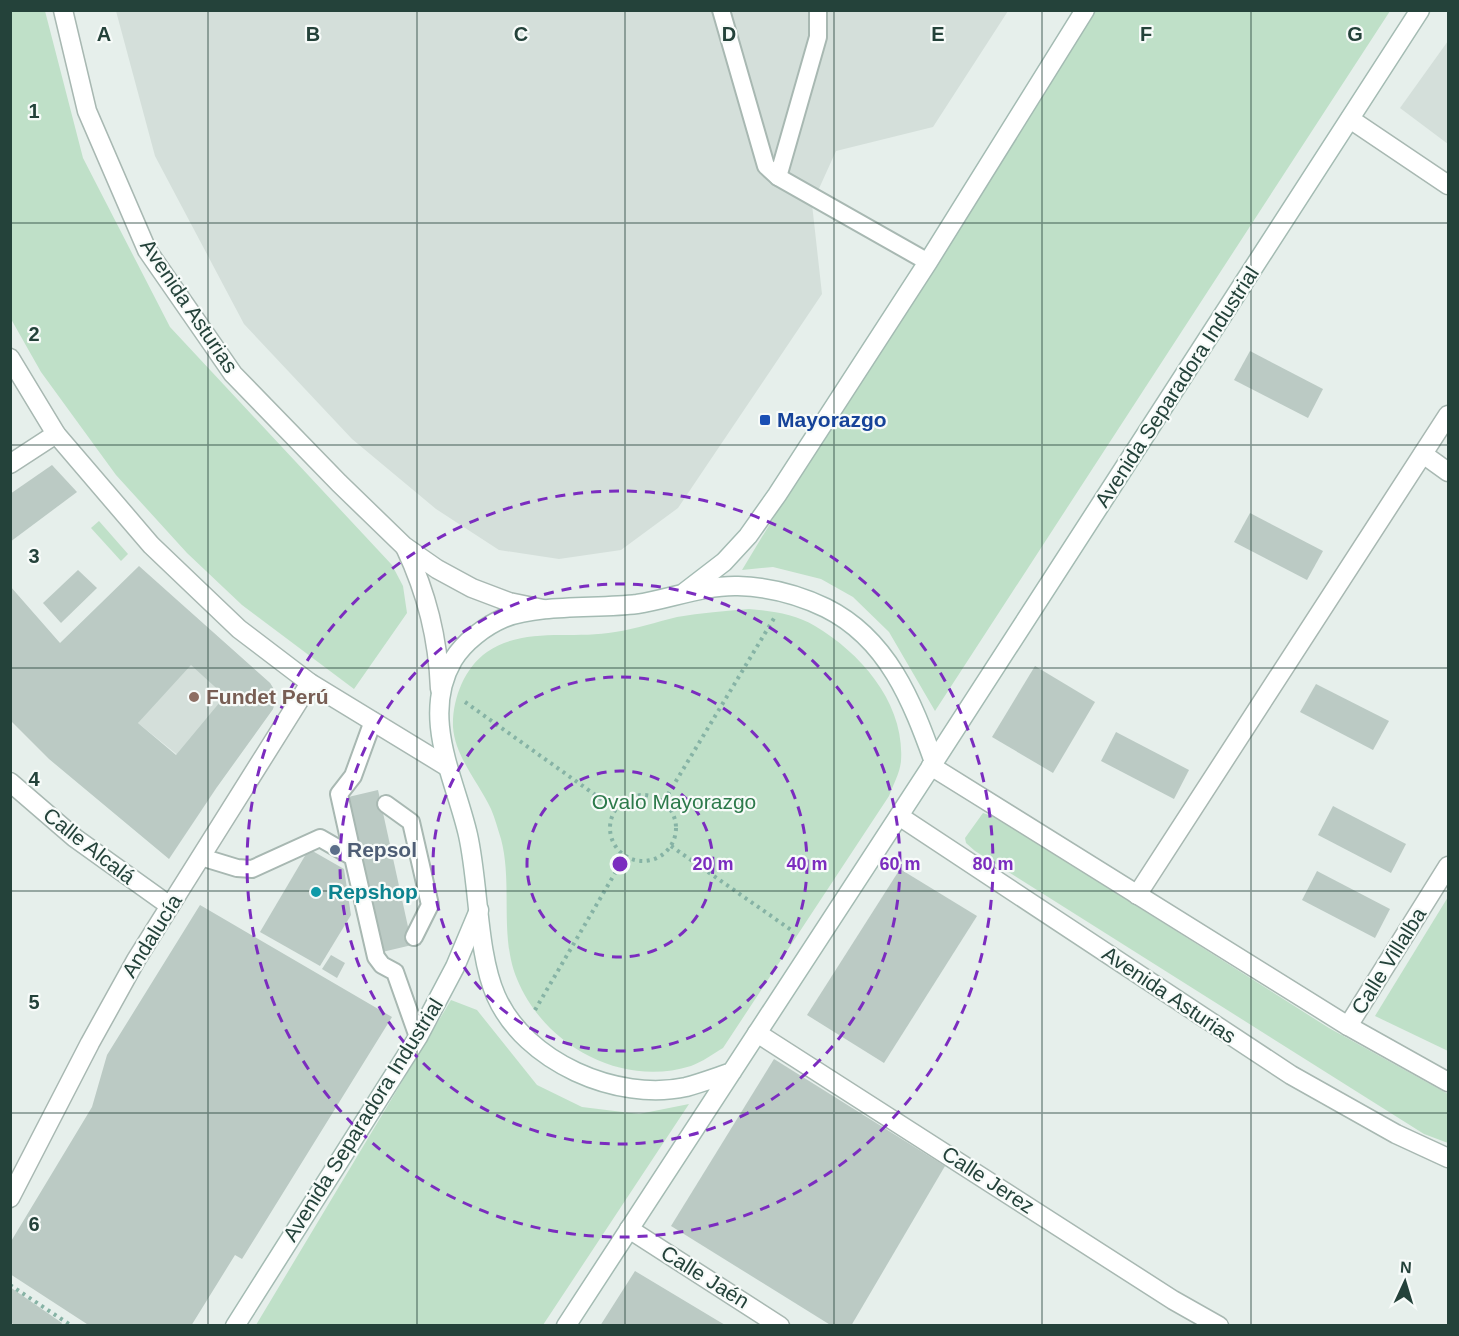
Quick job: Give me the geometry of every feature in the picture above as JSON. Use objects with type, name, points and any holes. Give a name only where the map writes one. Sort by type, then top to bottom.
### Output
[{"type":"street","name":"Avenida Asturias","points":[[63,10],[87,111],[147,250],[233,374],[339,483],[405,546],[437,569],[472,588],[509,602],[548,610]]},
{"type":"street","points":[[682,594],[724,562],[748,536],[928,262],[1085,10]]},
{"type":"street","name":"Avenida Separadora Industrial","points":[[732,1072],[1420,10]]},
{"type":"street","points":[[1350,119],[1449,185]]},
{"type":"street","points":[[10,358],[56,434],[151,545],[239,629],[310,682],[446,765]]},
{"type":"street","points":[[1137,895],[1449,415]]},
{"type":"street","points":[[10,464],[56,434]]},
{"type":"street","points":[[1423,454],[1449,472]]},
{"type":"street","name":"Avenida Asturias","points":[[405,546],[420,579],[431,615],[438,652],[439,728],[446,765],[466,827],[480,909],[485,956],[497,997],[521,1032],[551,1059],[590,1079],[635,1089],[684,1087],[732,1072]]},
{"type":"street","points":[[440,689],[454,658],[475,635],[505,618],[548,610],[605,607],[736,586],[789,593],[828,609],[863,633],[894,669],[917,715],[933,764],[1137,895],[1348,1026],[1449,1082]]},
{"type":"street","name":"Andalucía","points":[[10,1198],[90,1043],[136,960],[310,682]]},
{"type":"street","name":"Calle Alcalá","points":[[10,782],[75,838],[170,906]]},
{"type":"street","name":"Avenida Asturias","points":[[899,816],[1291,1076],[1396,1134],[1449,1158]]},
{"type":"street","name":"Calle Villalba","points":[[1348,1026],[1449,866]]},
{"type":"street","name":"Avenida Separadora Industrial","points":[[235,1326],[418,1037],[455,967],[480,909]]},
{"type":"street","name":"Calle Jerez","points":[[758,1033],[1173,1300],[1219,1326]]},
{"type":"street","points":[[566,1326],[732,1072]]},
{"type":"street","name":"Calle Jaén","points":[[629,1229],[780,1326]]},
{"type":"lane","points":[[721,10],[766,165],[778,177],[928,262]]},
{"type":"lane","points":[[778,177],[818,37],[818,10]]},
{"type":"lane","points":[[373,721],[353,776],[339,794],[376,957],[382,965],[394,972],[418,1037]]},
{"type":"lane","points":[[386,804],[411,822],[430,904],[414,937]]},
{"type":"lane","points":[[201,857],[237,868],[252,869],[320,838],[353,857]]},
{"type":"path","points":[[664,801],[778,612]]},
{"type":"path","points":[[440,689],[456,696],[615,809]]},
{"type":"path","points":[[643,794],[664,801],[675,818],[675,837],[671,846],[655,859],[635,860],[625,856],[612,840],[609,829],[615,809],[623,801],[643,794]]},
{"type":"path","points":[[671,846],[799,936]]},
{"type":"path","points":[[534,1010],[625,856]]},
{"type":"path","points":[[10,1285],[72,1326]]},
{"type":"shaded area","points":[[116,11],[1008,11],[933,127],[836,151],[812,204],[822,294],[678,508],[621,550],[559,559],[499,550],[436,509],[352,439],[244,324],[155,156]]},
{"type":"shaded area","points":[[1448,41],[1448,144],[1400,108]]},
{"type":"shaded area","name":"Fundet Perú","points":[[189,611],[270,683],[275,691],[273,709],[217,787],[138,723]]},
{"type":"green space","points":[[10,11],[45,11],[83,158],[170,327],[392,565],[403,586],[407,613],[354,689],[242,605],[187,553],[116,475],[41,372],[11,319]]},
{"type":"green space","points":[[1085,11],[1390,11],[935,711],[889,632],[853,597],[821,579],[773,567],[742,570],[962,206]]},
{"type":"green space","points":[[99,521],[128,554],[121,561],[91,528]]},
{"type":"green space","name":"Ovalo Mayorazgo","points":[[749,609],[783,614],[807,622],[849,651],[864,666],[888,701],[896,720],[900,740],[899,770],[889,796],[723,1048],[691,1066],[665,1071],[638,1071],[612,1066],[588,1056],[565,1041],[546,1024],[529,1003],[517,979],[507,928],[506,874],[501,839],[491,809],[458,749],[453,727],[457,696],[466,676],[479,659],[502,644],[517,639],[533,636],[615,632],[677,617]]},
{"type":"green space","points":[[983,813],[998,818],[1329,1028],[1448,1094],[1448,1143],[1424,1134],[975,851],[966,843],[965,838]]},
{"type":"green space","points":[[1448,897],[1448,1051],[1375,1016]]},
{"type":"green space","points":[[451,1000],[477,1010],[537,1085],[582,1107],[639,1114],[689,1104],[543,1325],[256,1325]]},
{"type":"building","points":[[1250,351],[1323,389],[1308,418],[1234,380]]},
{"type":"building","points":[[52,465],[77,492],[10,542],[10,494]]},
{"type":"building","points":[[1250,513],[1323,551],[1307,580],[1234,542]]},
{"type":"building","points":[[139,566],[270,683],[275,691],[276,699],[273,709],[169,859],[49,759],[10,720],[10,586],[60,643]],"holes":[[[191,665],[225,696],[176,755],[138,723]]]},
{"type":"building","points":[[78,570],[97,588],[61,623],[43,603]]},
{"type":"building","points":[[1035,666],[1095,702],[1053,773],[992,737]]},
{"type":"building","points":[[1316,684],[1389,721],[1373,750],[1300,712]]},
{"type":"building","points":[[1116,732],[1189,770],[1174,799],[1101,761]]},
{"type":"building","points":[[378,790],[412,945],[378,953],[344,798]]},
{"type":"building","points":[[1333,806],[1406,844],[1391,873],[1318,835]]},
{"type":"building","name":"Repshop","points":[[309,849],[344,869],[351,915],[320,966],[260,932]]},
{"type":"building","points":[[900,869],[977,916],[884,1063],[807,1015]]},
{"type":"building","points":[[1317,871],[1390,909],[1375,938],[1302,900]]},
{"type":"building","points":[[200,905],[392,1017],[242,1259],[235,1255],[191,1326],[90,1326],[10,1274],[10,1243],[92,1107],[107,1055]]},
{"type":"building","points":[[331,955],[345,963],[337,978],[322,969]]},
{"type":"building","points":[[774,1059],[945,1166],[851,1326],[832,1326],[671,1226]]},
{"type":"building","points":[[635,1271],[720,1322],[727,1326],[600,1326]]},
{"type":"building","points":[[10,1287],[62,1323],[60,1326],[16,1326],[10,1322]]},
{"type":"place","name":"Mayorazgo","points":[[765,420]]},
{"type":"place","name":"Fundet Perú","points":[[194,697]]},
{"type":"place","name":"Repsol","points":[[335,850]]},
{"type":"place","name":"Repshop","points":[[316,892]]}]
